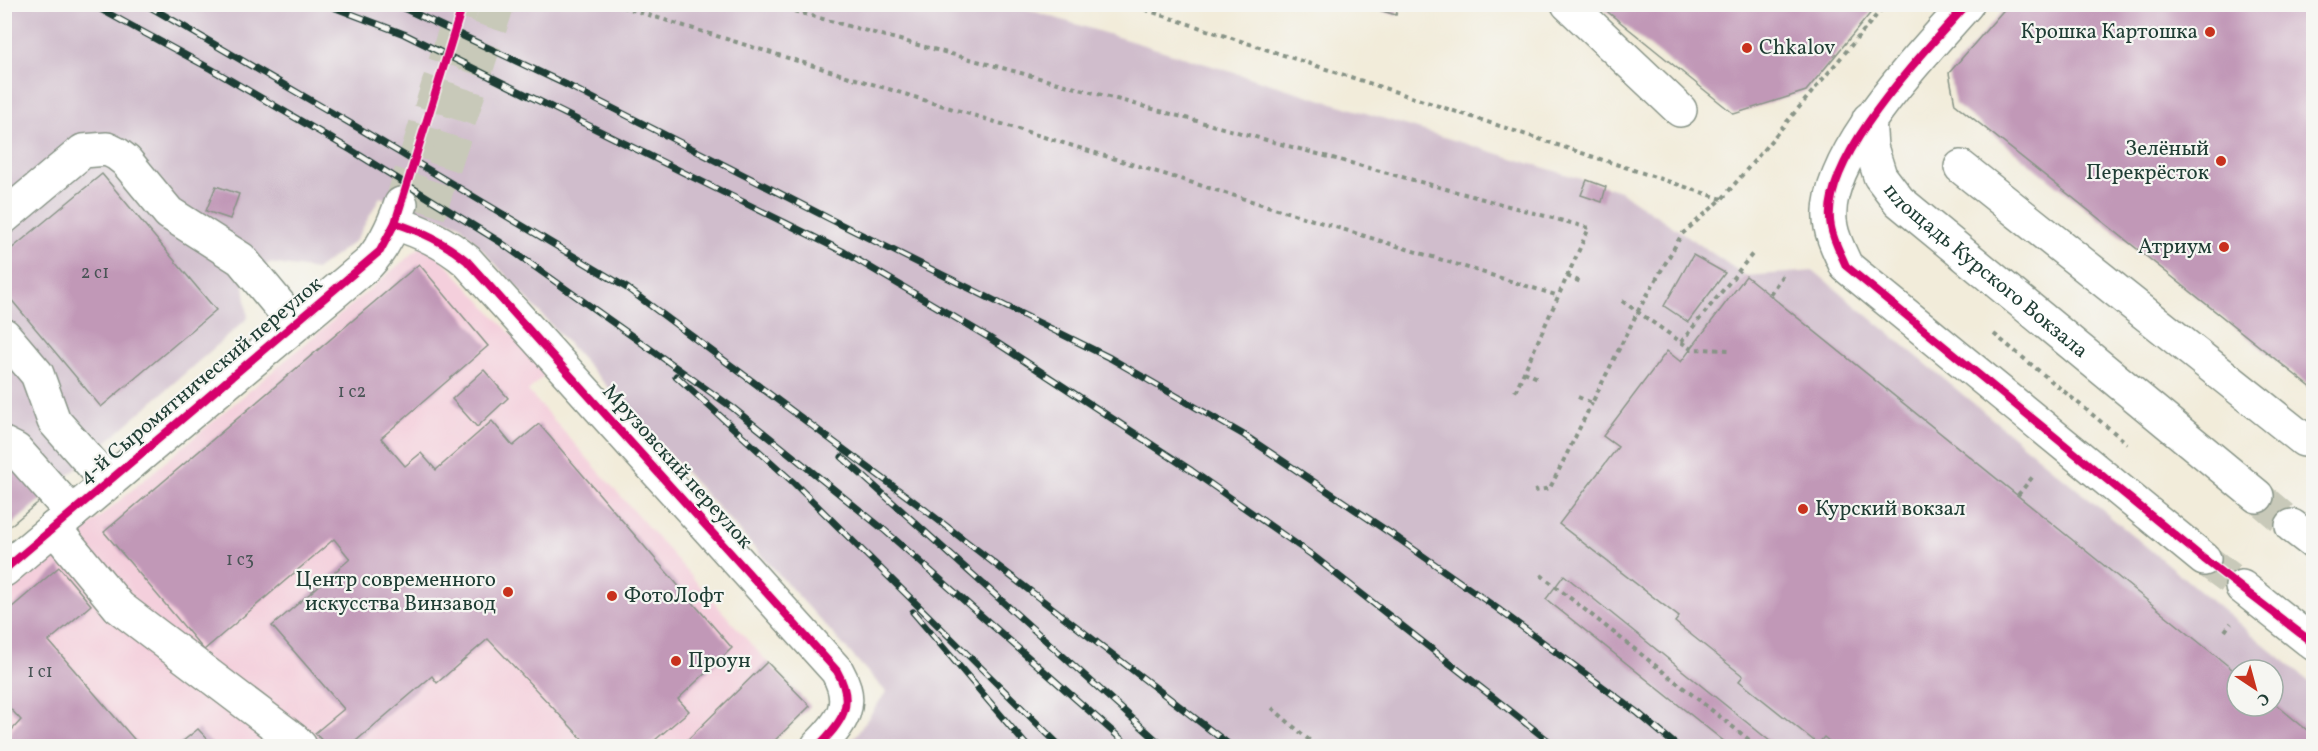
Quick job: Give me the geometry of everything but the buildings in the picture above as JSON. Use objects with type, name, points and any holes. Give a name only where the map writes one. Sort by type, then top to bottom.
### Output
[{"type":"street","points":[[1568,4],[1680,110]]},
{"type":"street","points":[[1967,4],[1887,95],[1869,119],[1832,192],[1830,227],[1846,266],[2204,559]]},
{"type":"street","name":"площадь Курского Вокзала","points":[[1869,119],[1871,147],[1880,176],[1899,201],[2257,496]]},
{"type":"street","points":[[4,217],[83,151],[96,148],[107,149],[126,161],[169,213],[241,259],[295,324]]},
{"type":"street","points":[[1961,167],[2304,440]]},
{"type":"street","name":"4-й Сыромятнический переулок","points":[[4,570],[380,251],[412,219]]},
{"type":"street","name":"Мрузовский переулок","points":[[412,219],[466,261],[837,671],[844,683],[845,712],[839,723],[818,747]]},
{"type":"street","points":[[4,335],[37,374],[54,421],[108,482]]},
{"type":"street","points":[[4,444],[16,450],[119,607],[292,744]]},
{"type":"street","points":[[2242,587],[2313,644]]},
{"type":"path","points":[[613,4],[1559,296]]},
{"type":"path","points":[[768,4],[1588,228],[1515,392]]},
{"type":"path","points":[[1128,4],[1722,199]]},
{"type":"path","points":[[1534,491],[1550,488],[1638,311],[1682,234],[1722,199],[1886,4]]},
{"type":"path","points":[[1681,342],[1754,252]]},
{"type":"path","points":[[1770,294],[1784,273]]},
{"type":"path","points":[[1568,276],[1583,283]]},
{"type":"path","points":[[1622,301],[1690,349],[1731,350]]},
{"type":"path","points":[[1994,334],[2127,443]]},
{"type":"path","points":[[1524,372],[1539,378]]},
{"type":"path","points":[[1578,397],[1592,403]]},
{"type":"path","points":[[2018,495],[2034,475]]},
{"type":"path","points":[[1541,575],[1757,747]]},
{"type":"path","points":[[2225,631],[2231,623]]},
{"type":"path","points":[[1272,708],[1316,747]]},
{"type":"shaded area","points":[[5,5],[1013,5],[1620,191],[1746,276],[1814,271],[2280,658],[2225,658],[2225,718],[2285,718],[2285,662],[2313,685],[2313,746],[845,746],[857,734],[886,692],[460,225],[380,197],[356,240],[316,270],[269,263],[244,284],[248,318],[5,531]]},
{"type":"shaded area","points":[[426,242],[547,373],[528,391],[767,662],[810,706],[769,746],[5,746],[5,597]]},
{"type":"tunnel","points":[[401,204],[463,4]]},
{"type":"tunnel","points":[[429,214],[498,4]]},
{"type":"tunnel","points":[[2257,496],[2292,526]]},
{"type":"tunnel","points":[[2204,559],[2242,587]]},
{"type":"railway","points":[[91,4],[211,69],[351,150],[500,242],[733,408],[883,529],[1129,746]]},
{"type":"railway","points":[[145,4],[627,288],[924,509],[1231,746]]},
{"type":"railway","points":[[325,4],[404,34],[844,252],[988,337],[1192,471],[1312,555],[1555,746]]},
{"type":"railway","points":[[395,4],[567,85],[1110,358],[1244,435],[1498,609],[1638,713],[1677,746]]},
{"type":"railway","points":[[676,376],[794,483],[1060,746]]},
{"type":"railway","points":[[842,457],[1163,746]]},
{"type":"railway","points":[[913,612],[1027,746]]},
{"type":"cycle path","points":[[4,570],[380,251],[395,223],[463,4]]},
{"type":"cycle path","points":[[1967,4],[1926,49],[1878,108],[1857,140],[1841,171],[1831,200],[1831,227],[1846,266],[2204,559],[2314,644]]},
{"type":"cycle path","points":[[395,223],[432,238],[467,261],[837,671],[845,694],[844,712],[834,729],[818,746]]},
{"type":"place","name":"Крошка Картошка","points":[[2210,32]]},
{"type":"place","name":"Chkalov","points":[[1747,48]]},
{"type":"place","name":"Зелёный Перекрёсток","points":[[2221,161]]},
{"type":"place","name":"Атриум","points":[[2224,247]]},
{"type":"place","name":"Курский вокзал","points":[[1803,509]]},
{"type":"place","name":"Центр современного искусства Винзавод","points":[[508,592]]},
{"type":"place","name":"ФотоЛофт","points":[[612,596]]},
{"type":"place","name":"Проун","points":[[676,661]]}]
